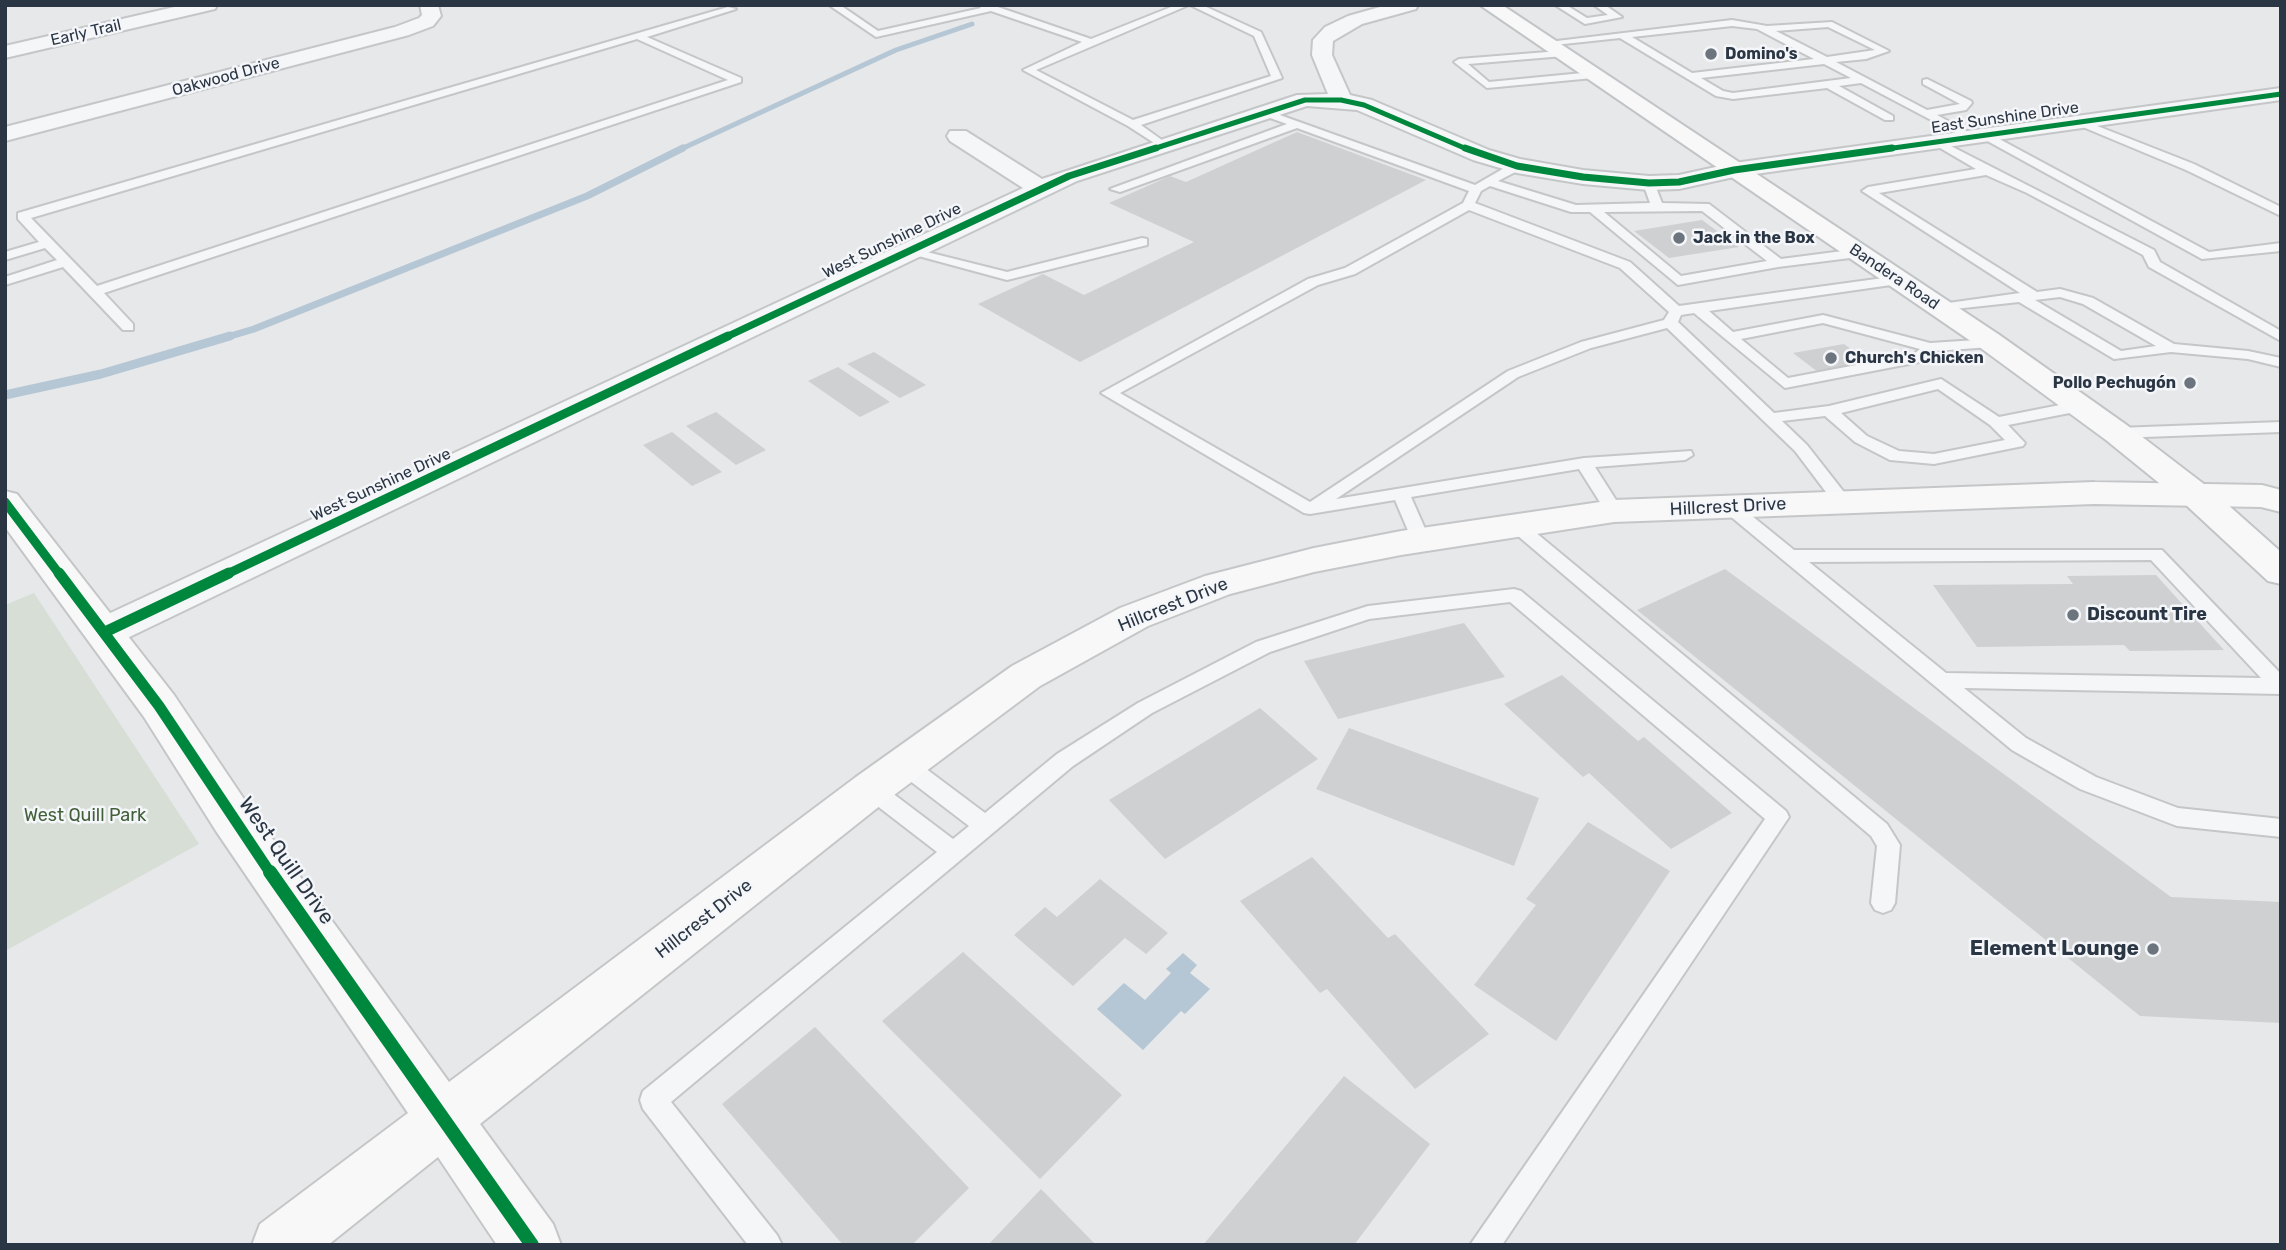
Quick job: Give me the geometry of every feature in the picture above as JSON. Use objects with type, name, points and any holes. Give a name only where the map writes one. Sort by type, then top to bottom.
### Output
[{"type":"main road","name":"Bandera Road","points":[[1489,5],[1992,343],[2117,433],[2197,496],[2281,572]]},
{"type":"main road","name":"Hillcrest Drive","points":[[281,1245],[444,1122],[871,789],[1026,676],[1134,617],[1218,585],[1314,560],[1421,540],[1614,511],[1730,508],[1841,500],[2094,493],[2274,495]]},
{"type":"main road","name":"West Quill Drive","points":[[5,502],[105,632],[532,1245]]},
{"type":"street","name":"Early Trail","points":[[5,52],[208,5]]},
{"type":"street","name":"Oakwood Drive","points":[[5,134],[401,31],[426,22],[432,16],[429,5]]},
{"type":"street","points":[[1341,100],[1322,55],[1323,40],[1332,31],[1356,20],[1409,5]]},
{"type":"street","name":"East Sunshine Drive","points":[[1734,170],[2281,94]]},
{"type":"street","name":"West Sunshine Drive","points":[[105,632],[1040,188],[1263,111],[1305,100],[1341,100],[1388,113],[1481,155],[1517,166],[1583,177],[1649,183],[1679,182],[1734,170]]},
{"type":"street","points":[[958,136],[1040,188]]},
{"type":"lane","points":[[833,5],[876,34],[986,7],[1091,42]]},
{"type":"lane","points":[[1162,145],[1132,124],[1028,70],[1185,5]]},
{"type":"lane","points":[[1132,124],[1277,78],[1258,34],[1194,5]]},
{"type":"lane","points":[[1559,5],[1585,21],[1617,18],[1598,5]]},
{"type":"lane","points":[[128,327],[22,216],[731,9]]},
{"type":"lane","points":[[1593,75],[1487,85],[1459,62],[1553,48],[1621,34],[1732,23],[1768,29],[1829,24],[1884,51],[1827,61],[1689,76]]},
{"type":"lane","points":[[1768,29],[1927,114],[1980,137],[2207,256],[2281,247]]},
{"type":"lane","points":[[1621,34],[1712,91],[1733,96],[1863,80]]},
{"type":"lane","points":[[94,292],[737,80],[638,36]]},
{"type":"lane","points":[[1927,82],[1967,103],[1962,108],[1927,114]]},
{"type":"lane","points":[[1828,84],[1889,118]]},
{"type":"lane","points":[[1263,111],[1476,189]]},
{"type":"lane","points":[[2082,123],[2190,167],[2281,212]]},
{"type":"lane","points":[[1116,189],[1298,124]]},
{"type":"lane","points":[[1939,143],[1987,172],[2031,190],[2149,253],[2154,264],[2281,337]]},
{"type":"lane","points":[[1517,166],[1476,189],[1468,205],[1350,271],[1313,282],[1109,393],[1310,509],[1584,463],[1685,455]]},
{"type":"lane","points":[[1987,172],[1868,191],[2119,355],[2171,348],[2248,355],[2281,363]]},
{"type":"lane","points":[[1488,182],[1574,209],[1705,207],[1778,263]]},
{"type":"lane","points":[[1649,183],[1657,207]]},
{"type":"lane","points":[[1468,205],[1625,265],[1801,448],[1841,500]]},
{"type":"lane","points":[[1592,208],[1678,281],[1778,263],[1858,253]]},
{"type":"lane","points":[[907,251],[1007,276],[1142,242]]},
{"type":"lane","points":[[5,256],[48,243]]},
{"type":"lane","points":[[5,266],[11,279],[66,262]]},
{"type":"lane","points":[[1310,509],[1513,374],[1586,345],[1697,308],[1898,279]]},
{"type":"lane","points":[[1941,308],[2060,293],[2081,298],[2171,348]]},
{"type":"lane","points":[[1797,294],[1823,319]]},
{"type":"lane","points":[[1697,308],[1785,383],[1919,358],[1930,347]]},
{"type":"lane","points":[[1730,337],[1823,319],[1930,347],[1992,343]]},
{"type":"lane","points":[[1829,411],[1861,439],[1896,456],[1934,459],[2017,443],[1996,422],[1906,360]]},
{"type":"lane","points":[[1772,418],[1829,411],[1941,384]]},
{"type":"lane","points":[[1996,422],[2080,407]]},
{"type":"lane","points":[[2117,433],[2281,427]]},
{"type":"lane","points":[[1584,463],[1614,511]]},
{"type":"lane","points":[[1401,494],[1421,540]]},
{"type":"lane","points":[[1730,508],[2019,744],[2088,783],[2177,817],[2281,828]]},
{"type":"lane","points":[[1517,526],[1879,830],[1889,845],[1883,903]]},
{"type":"lane","points":[[1791,556],[2156,554],[2280,687]]},
{"type":"lane","points":[[767,1245],[653,1100],[1065,760],[1145,708],[1263,647],[1368,613],[1514,594],[1778,817],[1485,1245]]},
{"type":"lane","points":[[1942,680],[2280,687]]},
{"type":"lane","points":[[905,765],[985,826]]},
{"type":"lane","points":[[871,789],[953,852]]},
{"type":"green space","name":"West Quill Park","points":[[34,593],[199,844],[5,951],[5,605]]},
{"type":"water","points":[[1183,953],[1197,965],[1190,973],[1210,989],[1185,1014],[1181,1011],[1143,1050],[1097,1009],[1124,983],[1145,1000],[1171,973],[1166,969]]},
{"type":"building","points":[[1297,132],[1426,180],[1080,362],[978,304],[1043,274],[1084,295],[1194,242],[1109,203],[1170,176],[1186,182]]},
{"type":"building","points":[[1702,220],[1739,247],[1669,258],[1634,231]]},
{"type":"building","name":"Church's Chicken","points":[[1844,344],[1870,363],[1818,372],[1793,353]]},
{"type":"building","points":[[874,352],[926,385],[900,398],[847,364]]},
{"type":"building","points":[[838,367],[890,402],[860,417],[808,381]]},
{"type":"building","points":[[716,412],[766,450],[736,465],[686,426]]},
{"type":"building","points":[[672,432],[722,472],[692,486],[643,445]]},
{"type":"building","points":[[1725,569],[2171,897],[2281,902],[2281,1023],[2140,1016],[1637,610]]},
{"type":"building","name":"Discount Tire","points":[[2156,575],[2224,650],[2130,651],[2124,645],[1977,647],[1933,585],[2073,584],[2067,576]]},
{"type":"building","points":[[1464,623],[1505,677],[1338,719],[1304,661]]},
{"type":"building","points":[[1562,675],[1638,741],[1644,737],[1732,813],[1671,849],[1589,773],[1583,777],[1504,704]]},
{"type":"building","points":[[1260,708],[1318,759],[1165,859],[1109,800]]},
{"type":"building","points":[[1349,728],[1539,798],[1514,866],[1316,789]]},
{"type":"building","points":[[1588,822],[1670,871],[1556,1041],[1474,985],[1536,905],[1526,899]]},
{"type":"building","points":[[1312,857],[1388,938],[1395,934],[1489,1034],[1415,1089],[1327,989],[1320,993],[1240,901]]},
{"type":"building","points":[[1100,879],[1168,933],[1146,954],[1125,938],[1073,986],[1014,935],[1045,907],[1057,917]]},
{"type":"building","points":[[963,952],[1122,1095],[1040,1179],[882,1021]]},
{"type":"building","points":[[815,1027],[969,1188],[912,1245],[843,1245],[722,1104]]},
{"type":"building","points":[[1344,1076],[1430,1144],[1354,1245],[1203,1245]]},
{"type":"building","points":[[1041,1189],[1096,1245],[988,1245]]},
{"type":"waterway","points":[[679,150],[896,50],[972,24]]},
{"type":"waterway","points":[[679,150],[683,148]]},
{"type":"waterway","points":[[224,338],[254,329],[587,196],[679,150]]},
{"type":"waterway","points":[[5,395],[101,374],[230,336]]},
{"type":"cycle path","points":[[105,632],[1008,203],[1069,176],[1305,100],[1341,100],[1364,105],[1481,155],[1517,166],[1583,177],[1649,183],[1679,182],[1734,170],[2281,94]]},
{"type":"cycle path","points":[[5,502],[159,706],[232,818],[532,1245]]},
{"type":"place","name":"Domino's","points":[[1711,54]]},
{"type":"place","name":"Jack in the Box","points":[[1679,238]]},
{"type":"place","name":"Church's Chicken","points":[[1831,358]]},
{"type":"place","name":"Pollo Pechugón","points":[[2190,383]]},
{"type":"place","name":"Discount Tire","points":[[2073,615]]},
{"type":"place","name":"Element Lounge","points":[[2153,949]]}]
